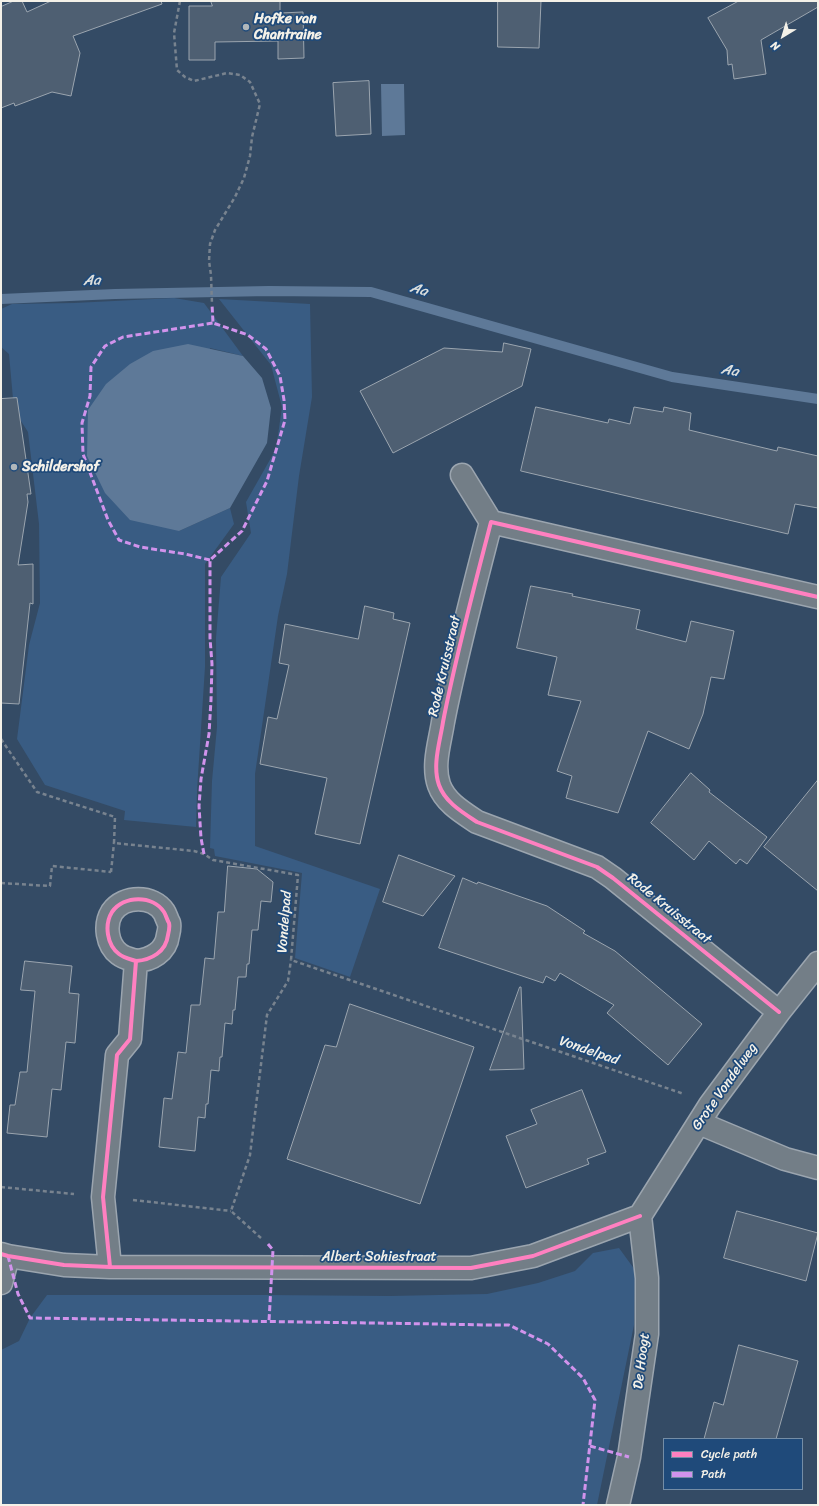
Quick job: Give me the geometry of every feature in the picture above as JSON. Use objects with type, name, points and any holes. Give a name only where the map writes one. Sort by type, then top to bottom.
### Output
[{"type":"street","points":[[462,475],[491,522],[818,597]]},
{"type":"street","name":"Rode Kruisstraat","points":[[491,522],[450,688],[436,765],[439,784],[446,798],[461,812],[477,822],[596,867],[614,878],[779,1012]]},
{"type":"street","points":[[110,1267],[103,1197],[117,1055],[130,1039],[136,961]]},
{"type":"street","name":"Grote Vondelweg","points":[[640,1216],[704,1114],[779,1012],[818,963]]},
{"type":"street","points":[[704,1114],[785,1159],[818,1168]]},
{"type":"street","name":"Albert Sohiestraat","points":[[1,1283],[5,1255],[64,1265],[110,1267],[471,1268],[533,1256],[640,1216]]},
{"type":"street","name":"De Hoogt","points":[[618,1505],[629,1457],[647,1334],[647,1278],[640,1216]]},
{"type":"path","points":[[180,1],[174,33],[177,70],[185,78],[194,81],[228,73],[240,75],[250,82],[260,104],[254,125],[250,156],[244,178],[235,197],[215,230],[210,244],[209,261],[212,304]]},
{"type":"path","points":[[1,883],[50,886],[52,866],[111,872]]},
{"type":"path","points":[[231,1211],[250,1155],[267,1015],[288,981],[291,960]]},
{"type":"path","points":[[1,1187],[231,1211],[263,1239]]},
{"type":"shaded area","points":[[381,84],[404,84],[405,135],[382,136]]},
{"type":"shaded area","points":[[174,298],[204,303],[243,356],[210,348],[179,531],[230,508],[234,524],[205,564],[205,667],[196,827],[124,820],[125,811],[45,785],[17,739],[29,645],[40,603],[39,524],[28,432],[14,410],[9,354],[1,347],[1,309],[12,304],[74,303]]},
{"type":"shaded area","points":[[219,299],[310,304],[312,397],[299,476],[287,574],[278,616],[255,774],[255,846],[380,889],[350,977],[295,958],[302,873],[215,856],[214,849],[210,848],[212,781],[217,727],[216,638],[221,577],[251,533],[246,502],[276,449],[282,407],[271,365]]},
{"type":"shaded area","points":[[188,344],[243,356],[262,378],[271,408],[267,443],[230,508],[179,531],[130,520],[105,493],[87,456],[88,410],[106,384],[130,364],[153,351]]},
{"type":"shaded area","points":[[619,1248],[635,1270],[634,1325],[597,1505],[1,1505],[1,1350],[19,1341],[30,1318],[47,1295],[390,1296],[487,1294],[538,1283],[575,1271],[593,1253]]},
{"type":"building","points":[[14,1],[22,1],[27,12],[51,1],[161,1],[162,4],[73,36],[80,53],[71,96],[52,92],[15,106],[14,103],[1,108],[1,7]]},
{"type":"building","name":"Hofke van Chantraine","points":[[211,1],[280,1],[280,13],[303,12],[304,58],[278,59],[278,41],[215,42],[215,60],[189,60],[189,6],[212,6]]},
{"type":"building","points":[[498,1],[541,1],[539,48],[498,47]]},
{"type":"building","points":[[739,1],[818,1],[818,7],[761,40],[766,74],[734,79],[732,64],[728,65],[727,50],[708,18]]},
{"type":"building","points":[[369,81],[371,134],[336,136],[333,83]]},
{"type":"building","points":[[504,343],[531,349],[522,386],[393,453],[360,391],[444,348],[502,352]]},
{"type":"building","points":[[17,398],[31,494],[27,494],[28,502],[18,565],[33,564],[33,604],[30,603],[19,704],[1,703],[1,399]]},
{"type":"building","points":[[536,407],[608,423],[609,419],[630,424],[634,407],[663,412],[664,407],[691,413],[689,430],[777,451],[778,447],[818,456],[818,508],[795,504],[788,534],[521,471]]},
{"type":"building","points":[[531,586],[573,594],[572,596],[640,610],[636,629],[686,642],[691,621],[734,631],[724,679],[711,677],[703,714],[689,749],[648,731],[618,813],[566,798],[572,776],[557,771],[581,701],[548,695],[557,657],[517,648]]},
{"type":"building","points":[[365,606],[394,613],[393,619],[410,623],[360,844],[315,834],[327,778],[260,764],[268,717],[277,719],[289,665],[279,663],[285,624],[358,639]]},
{"type":"building","points":[[691,773],[710,790],[709,792],[767,837],[747,864],[740,859],[736,864],[709,841],[694,860],[651,823]]},
{"type":"building","points":[[818,780],[818,891],[764,847]]},
{"type":"building","points":[[399,855],[455,876],[423,916],[383,902]]},
{"type":"building","points":[[228,866],[257,869],[273,882],[271,902],[261,901],[258,930],[252,930],[249,964],[247,964],[246,977],[238,977],[235,1010],[233,1010],[232,1024],[225,1023],[222,1057],[220,1057],[219,1071],[211,1070],[208,1104],[206,1104],[205,1118],[198,1117],[195,1151],[159,1147],[164,1098],[172,1099],[178,1052],[186,1053],[191,1005],[200,1005],[205,958],[214,959],[218,912],[224,912]]},
{"type":"building","points":[[463,878],[477,884],[478,882],[547,906],[585,931],[583,933],[615,951],[702,1024],[668,1065],[607,1013],[614,1005],[560,973],[555,981],[546,976],[543,983],[439,948]]},
{"type":"building","points":[[25,961],[72,966],[69,993],[79,994],[75,1043],[66,1042],[61,1090],[52,1089],[47,1137],[7,1133],[10,1105],[15,1105],[20,1072],[27,1072],[35,991],[21,990]]},
{"type":"building","points":[[520,987],[524,1069],[490,1070]]},
{"type":"building","points":[[350,1004],[474,1047],[420,1204],[287,1159],[325,1045],[336,1047]]},
{"type":"building","points":[[582,1090],[606,1152],[587,1159],[589,1164],[526,1188],[506,1136],[537,1124],[531,1110]]},
{"type":"building","points":[[737,1211],[818,1233],[806,1281],[724,1258]]},
{"type":"building","points":[[739,1345],[798,1361],[776,1438],[704,1438],[714,1402],[723,1405]]},
{"type":"waterway","name":"Aa","points":[[1,299],[115,294],[269,291],[371,292],[672,377],[818,399]]},
{"type":"marked path","points":[[204,854],[201,838],[199,806],[201,779],[209,734],[211,700],[212,664],[210,638],[210,560],[242,531],[267,481],[285,420],[284,400],[280,376],[266,349],[248,335],[213,323],[212,304]]},
{"type":"marked path","points":[[210,560],[185,554],[140,547],[119,540],[108,520],[83,454],[82,423],[90,396],[91,367],[105,346],[123,337],[213,323]]},
{"type":"marked path","points":[[268,1244],[273,1250],[269,1321]]},
{"type":"marked path","points":[[8,1256],[18,1294],[30,1318],[509,1325],[548,1344],[583,1378],[595,1400],[583,1505]]},
{"type":"marked path","points":[[590,1446],[629,1457]]},
{"type":"cycle path","points":[[779,1012],[613,878],[597,867],[477,822],[460,810],[445,797],[439,785],[436,762],[454,672],[491,522],[818,597]]},
{"type":"cycle path","points":[[110,1267],[103,1197],[117,1055],[130,1039],[136,961],[147,959],[157,954],[167,941],[169,928],[169,923],[165,913],[159,906],[153,902],[138,899],[124,902],[117,906],[112,912],[108,923],[109,940],[115,950],[119,954],[136,961]]},
{"type":"cycle path","points":[[1,1254],[64,1265],[110,1267],[471,1268],[533,1256],[640,1216]]},
{"type":"place","name":"Hofke van Chantraine","points":[[246,27]]},
{"type":"place","name":"Schildershof","points":[[14,467]]}]
